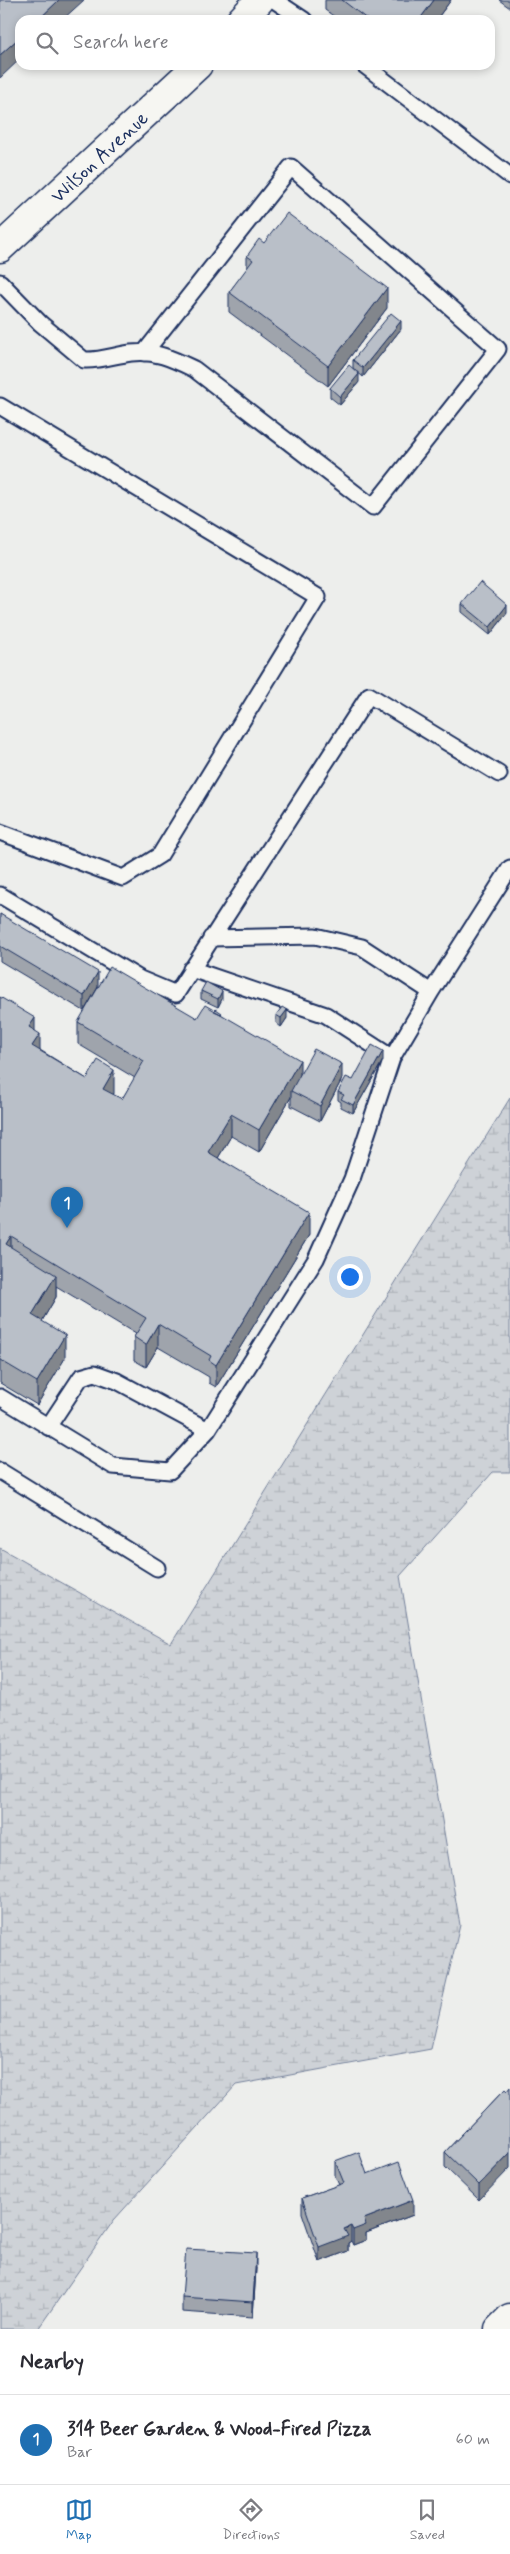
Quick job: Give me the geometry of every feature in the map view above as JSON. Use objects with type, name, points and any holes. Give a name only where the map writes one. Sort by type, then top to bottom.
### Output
[{"type":"main road","points":[[246,15],[260,0]]},
{"type":"main road","name":"Wilson Avenue","points":[[0,248],[193,70]]},
{"type":"main road","points":[[499,2329],[510,2318]]},
{"type":"lane","points":[[274,0],[296,15]]},
{"type":"lane","points":[[371,70],[510,176]]},
{"type":"lane","points":[[0,282],[40,323],[84,360],[162,354],[194,368],[374,507],[498,349],[291,168],[144,354]]},
{"type":"lane","points":[[0,406],[318,597],[160,855],[123,878],[0,832]]},
{"type":"lane","points":[[0,895],[140,979],[176,994],[369,695],[499,774]]},
{"type":"lane","points":[[0,1397],[113,1466],[170,1471],[208,1430],[316,1259],[352,1179],[392,1058],[430,992],[510,868]]},
{"type":"lane","points":[[212,938],[315,936],[362,947],[430,992]]},
{"type":"lane","points":[[191,969],[326,1015],[392,1058]]},
{"type":"lane","points":[[48,1427],[81,1377],[95,1373],[117,1381],[208,1430]]},
{"type":"lane","points":[[0,1471],[157,1568]]},
{"type":"green space","points":[[510,1098],[510,1472],[493,1472],[400,1576],[460,1925],[431,2049],[236,2085],[114,2220],[38,2329],[0,2329],[0,1548],[171,1644]]},
{"type":"building","points":[[0,0],[59,0],[43,15],[15,15],[15,42],[0,55]]},
{"type":"building","points":[[342,0],[434,0],[423,15],[362,15]]},
{"type":"building","points":[[287,213],[387,288],[328,366],[229,292],[253,260],[247,256],[259,239],[264,243]]},
{"type":"building","points":[[391,313],[401,321],[363,368],[353,360]]},
{"type":"building","points":[[349,365],[359,374],[340,397],[330,388]]},
{"type":"building","points":[[480,582],[507,605],[490,627],[462,604]]},
{"type":"building","points":[[0,914],[98,972],[84,996],[0,946]]},
{"type":"building","points":[[110,967],[197,1018],[205,1005],[300,1060],[259,1130],[231,1114],[208,1152],[309,1212],[216,1365],[209,1360],[211,1356],[158,1324],[146,1345],[134,1337],[146,1318],[11,1236],[6,1244],[56,1275],[32,1315],[65,1335],[37,1382],[0,1360],[0,997],[35,1018],[29,1027],[40,1034],[32,1046],[87,1079],[98,1060],[114,1070],[103,1089],[122,1099],[144,1061],[78,1022]]},
{"type":"building","points":[[206,982],[222,991],[218,999],[201,991]]},
{"type":"building","points":[[282,1007],[287,1010],[281,1018],[276,1015]]},
{"type":"building","points":[[372,1045],[383,1051],[353,1105],[341,1099],[344,1095],[338,1092],[346,1077],[353,1080]]},
{"type":"building","points":[[314,1049],[342,1064],[320,1106],[291,1091]]},
{"type":"building","points":[[510,2087],[510,2153],[479,2185],[445,2152],[505,2089],[507,2091]]},
{"type":"building","points":[[359,2152],[367,2174],[399,2162],[413,2200],[364,2219],[366,2225],[353,2230],[351,2226],[344,2229],[348,2236],[319,2247],[302,2198],[344,2183],[335,2161]]},
{"type":"building","points":[[186,2249],[256,2253],[253,2302],[182,2297]]},
{"type":"place","name":"314 Beer Garden & Wood-Fired Pizza","points":[[67,1228]]}]
